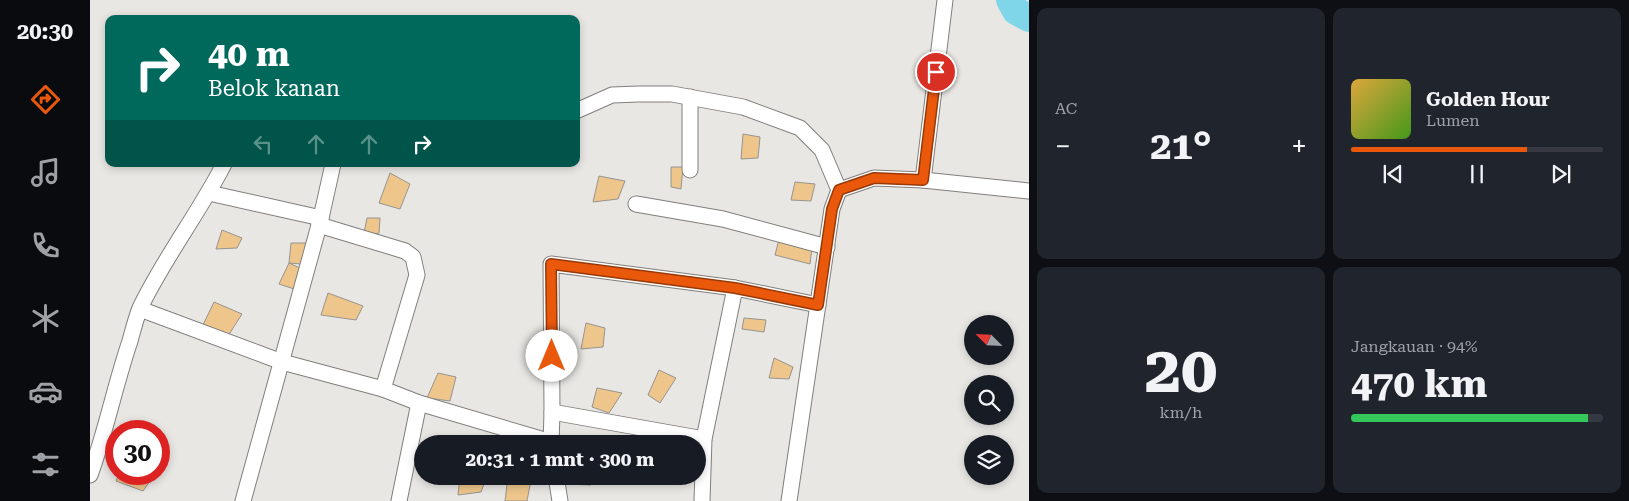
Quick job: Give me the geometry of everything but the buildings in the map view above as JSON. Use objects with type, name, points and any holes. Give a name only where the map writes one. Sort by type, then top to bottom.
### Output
[{"type":"street","points":[[923,180],[945,0]]},
{"type":"street","points":[[580,109],[612,95],[672,94],[690,97],[742,107],[800,128],[822,150],[839,190],[832,209],[789,501]]},
{"type":"street","points":[[690,97],[690,170]]},
{"type":"street","points":[[90,475],[100,448],[121,366],[140,309],[174,247],[209,193],[222,167]]},
{"type":"street","points":[[243,501],[320,221],[332,167]]},
{"type":"street","points":[[839,190],[874,178],[923,180],[1029,192]]},
{"type":"street","points":[[209,193],[320,221],[404,250],[412,258],[416,265],[417,275],[383,389]]},
{"type":"street","points":[[636,204],[724,218],[827,247]]},
{"type":"street","points":[[551,435],[551,264],[735,288],[818,305]]},
{"type":"street","points":[[705,435],[735,288]]},
{"type":"street","points":[[140,309],[282,362],[383,389],[419,403],[525,435]]},
{"type":"street","points":[[399,501],[419,403]]},
{"type":"street","points":[[552,412],[681,435]]},
{"type":"street","points":[[557,485],[560,501]]},
{"type":"street","points":[[702,501],[703,485]]},
{"type":"waterway","points":[[1010,0],[1016,11],[1029,18]]},
{"type":"route","points":[[552,356],[551,264],[735,288],[818,305],[832,209],[839,190],[874,178],[923,180],[936,72]]}]
